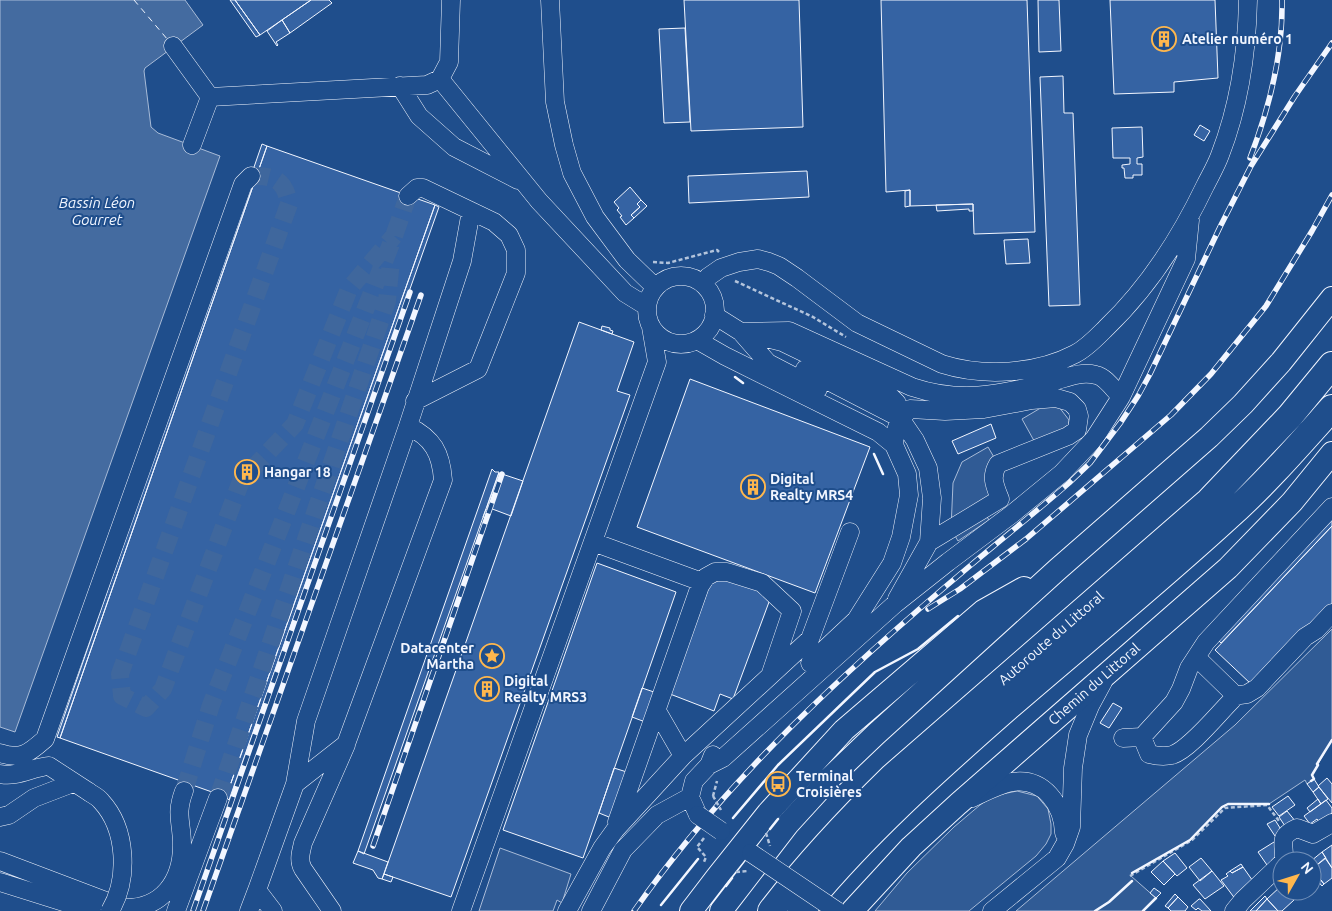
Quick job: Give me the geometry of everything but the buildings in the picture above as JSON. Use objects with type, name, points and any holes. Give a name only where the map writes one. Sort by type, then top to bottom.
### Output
[{"type":"highway","name":"Autoroute du Littoral","points":[[771,911],[816,856],[886,783],[929,743],[1209,501],[1290,416],[1332,365]]},
{"type":"highway","name":"Autoroute du Littoral","points":[[801,911],[901,803],[954,754],[1229,516],[1274,472],[1332,408]]},
{"type":"main road","points":[[721,911],[788,824],[830,778],[1058,569],[1209,437],[1243,404],[1332,298]]},
{"type":"main road","name":"Chemin du Littoral","points":[[852,911],[911,847],[958,804],[1228,568],[1292,502],[1332,453]]},
{"type":"main road","points":[[691,911],[746,850],[779,800],[844,730],[984,611],[1058,569]]},
{"type":"street","points":[[210,97],[427,85],[440,79],[450,62],[451,0]]},
{"type":"street","points":[[550,0],[555,102],[572,173],[595,217],[627,260],[655,287]]},
{"type":"street","points":[[702,283],[708,276],[727,266],[740,262],[758,259],[780,266],[857,323],[942,364],[970,370],[1023,371],[1048,365],[1075,354],[1089,345],[1125,310],[1160,263],[1190,217],[1220,156],[1238,93],[1247,34],[1248,0]]},
{"type":"street","points":[[173,46],[210,97]]},
{"type":"street","points":[[440,79],[539,201],[625,293],[646,306]]},
{"type":"street","points":[[400,86],[419,116],[454,147],[524,184]]},
{"type":"street","points":[[192,145],[210,97]]},
{"type":"street","points":[[0,753],[13,757],[30,752],[45,739],[243,184],[251,176]]},
{"type":"street","points":[[408,196],[417,188],[424,188],[494,222],[509,235],[516,250],[516,273],[478,369],[415,401]]},
{"type":"street","points":[[248,911],[295,784],[306,721],[408,426],[462,261],[471,211]]},
{"type":"street","points":[[709,765],[723,758],[895,604],[1062,473],[1094,439],[1106,424],[1121,397],[1186,259],[1190,217]]},
{"type":"street","points":[[462,911],[656,362],[651,327],[647,317],[646,306],[649,296],[655,287],[664,280],[683,276],[693,278],[702,283],[712,298],[714,316],[709,330],[694,341],[656,362]]},
{"type":"street","points":[[714,316],[746,337],[768,363],[915,440],[928,468],[932,498],[930,542]]},
{"type":"street","points":[[651,327],[658,336],[668,342],[679,344],[694,341],[878,432],[896,430],[910,409],[945,411],[984,409],[1032,400],[1056,398],[1070,402],[1078,409],[1077,430],[1068,436],[998,464],[994,470],[993,478],[1000,499],[930,542],[895,604]]},
{"type":"street","points":[[746,337],[789,331],[912,387],[951,397],[979,397],[1052,382],[1079,374],[1097,375],[1106,381],[1121,397]]},
{"type":"street","points":[[746,337],[782,342],[888,392],[897,403],[896,430],[907,474],[909,496],[901,537],[892,563],[856,620],[715,750],[709,765],[694,782],[690,797],[698,815],[746,850],[837,911]]},
{"type":"street","points":[[725,356],[756,383],[869,439],[883,451],[891,463],[905,516],[911,526],[930,542]]},
{"type":"street","points":[[332,911],[303,869],[300,857],[303,843],[346,744],[443,480],[442,464],[433,444],[422,433],[408,426]]},
{"type":"street","points":[[1123,738],[1142,737],[1174,702],[1182,689],[1189,668],[1206,642],[1332,507]]},
{"type":"street","points":[[567,911],[602,848],[615,830],[684,756],[810,639],[850,532]]},
{"type":"street","points":[[592,542],[702,582]]},
{"type":"street","points":[[615,830],[702,582],[706,577],[715,572],[727,572],[762,583],[792,611],[770,676]]},
{"type":"street","points":[[1233,696],[1247,694],[1257,688],[1305,637],[1316,630],[1332,613]]},
{"type":"street","points":[[1142,737],[1149,754],[1160,757],[1173,755],[1185,748],[1232,700],[1231,691],[1196,656]]},
{"type":"street","points":[[992,911],[1058,858],[1071,827],[1074,755],[1078,735],[1083,720],[1100,687],[1120,663]]},
{"type":"street","points":[[656,711],[684,756]]},
{"type":"street","points":[[295,784],[346,744]]},
{"type":"street","points":[[0,774],[22,773],[49,766],[101,800],[119,834],[122,854],[123,873],[110,911]]},
{"type":"street","points":[[958,804],[1005,784],[1025,782],[1032,784],[1042,789],[1055,801],[1064,820],[1065,844]]},
{"type":"street","points":[[0,816],[9,815],[43,794],[81,788]]},
{"type":"street","points":[[0,861],[124,908],[146,905],[157,900],[167,892],[178,868],[182,844],[178,812],[184,791]]},
{"type":"street","points":[[591,911],[623,850],[657,815],[690,797]]},
{"type":"street","points":[[176,911],[218,798]]},
{"type":"street","points":[[1283,851],[1283,839],[1287,833],[1298,828],[1313,834],[1332,823]]},
{"type":"street","points":[[1234,911],[1272,872]]},
{"type":"street","points":[[0,882],[92,911]]},
{"type":"street","points":[[257,890],[273,911]]},
{"type":"path","points":[[651,262],[668,263],[717,250],[735,281],[813,317],[846,338]]},
{"type":"path","points":[[713,796],[723,813]]},
{"type":"path","points":[[1130,876],[1192,840],[1225,808],[1268,805],[1287,833]]},
{"type":"path","points":[[766,833],[769,844],[774,851]]},
{"type":"path","points":[[697,847],[706,856],[705,861]]},
{"type":"shaded area","points":[[1044,406],[1059,407],[1069,420],[1068,436],[1038,448],[1022,419]]},
{"type":"shaded area","points":[[988,447],[998,464],[1000,499],[983,510],[989,520],[958,541],[951,529],[953,483],[962,462]]},
{"type":"shaded area","points":[[1332,629],[1332,739],[1312,775],[1314,779],[1307,784],[1305,780],[1269,804],[1228,804],[1222,807],[1190,840],[1132,873],[1131,876],[1156,898],[1143,911],[1016,911],[1235,725]]},
{"type":"shaded area","points":[[1017,791],[1037,796],[1048,809],[1051,834],[1046,844],[1036,856],[969,911],[875,911],[907,873],[954,827],[980,805],[993,796]]},
{"type":"shaded area","points":[[500,848],[571,874],[562,903],[557,900],[553,911],[479,911]]},
{"type":"water","name":"Bassin Léon Gourret","points":[[0,0],[185,0],[203,25],[145,68],[151,127],[158,133],[220,156],[15,732],[0,727]]},
{"type":"ferry route","points":[[134,0],[168,40]]},
{"type":"tunnel","points":[[251,176],[272,178],[277,181],[285,189],[289,204],[120,674],[122,696],[146,708],[163,689],[241,481],[295,424],[349,289],[394,236]]},
{"type":"tunnel","points":[[184,791],[211,705],[408,196]]},
{"type":"tunnel","points":[[218,798],[387,301],[391,261]]},
{"type":"railway","points":[[1250,158],[1274,80],[1280,40],[1282,0]]},
{"type":"railway","points":[[634,911],[708,815],[791,727],[879,644],[1069,483],[1090,463],[1121,422],[1150,374],[1251,166],[1295,96],[1332,43]]},
{"type":"railway","points":[[928,609],[960,589],[1026,539],[1171,415],[1211,374],[1266,306],[1332,195]]},
{"type":"railway","points":[[193,911],[410,292]]},
{"type":"railway","points":[[203,911],[421,295]]},
{"type":"railway","points":[[373,846],[502,474]]},
{"type":"wall","points":[[735,377],[743,383]]},
{"type":"wall","points":[[874,454],[883,474]]},
{"type":"wall","points":[[733,818],[778,765],[875,672],[918,649],[958,616]]},
{"type":"wall","points":[[1311,781],[1314,779],[1312,775],[1317,764],[1332,740]]},
{"type":"wall","points":[[1132,873],[1190,840],[1222,807],[1228,804],[1269,804]]},
{"type":"wall","points":[[770,829],[778,819]]},
{"type":"wall","points":[[661,905],[698,859]]},
{"type":"wall","points":[[726,886],[732,878]]},
{"type":"wall","points":[[1095,911],[1109,902],[1132,881]]},
{"type":"wall","points":[[1143,911],[1156,898]]},
{"type":"place","name":"Atelier numéro 1","points":[[1164,39]]},
{"type":"place","name":"Hangar 18","points":[[247,472]]},
{"type":"place","name":"Digital Realty MRS4","points":[[753,487]]},
{"type":"place","name":"Datacenter Martha","points":[[492,656]]},
{"type":"place","name":"Digital Realty MRS3","points":[[487,689]]},
{"type":"place","name":"Terminal Croisières","points":[[778,784]]}]
